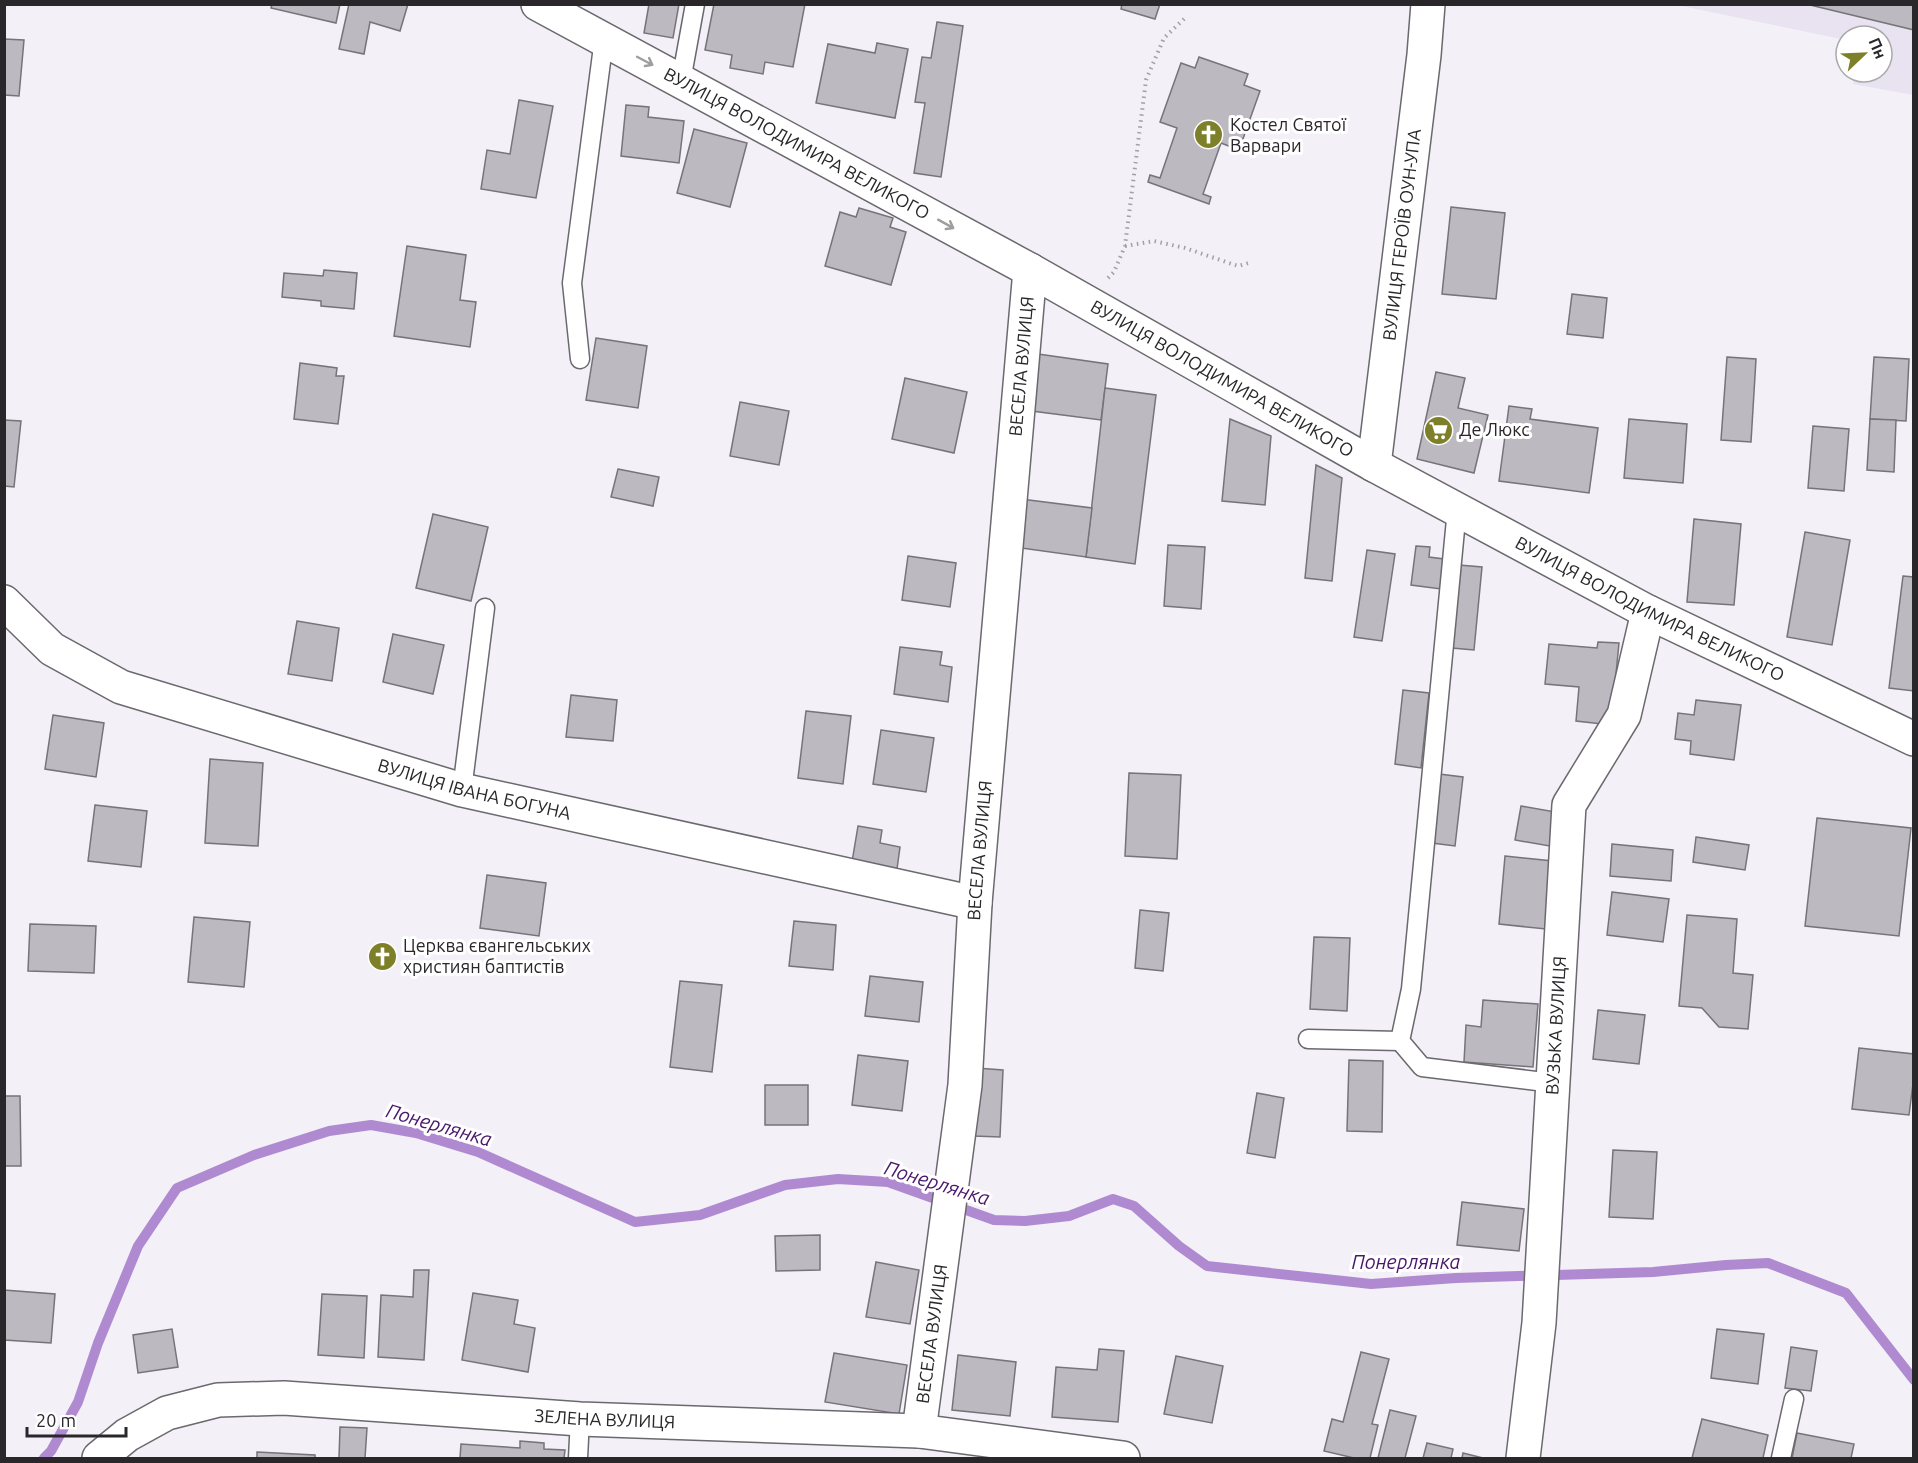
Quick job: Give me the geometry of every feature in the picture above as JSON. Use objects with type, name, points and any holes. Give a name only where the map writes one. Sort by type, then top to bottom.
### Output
[{"type":"street","name":"ВУЛИЦЯ ВОЛОДИМИРА ВЕЛИКОГО","points":[[538,4],[1030,270],[1374,465],[1648,612],[1914,739]]},
{"type":"street","name":"ВУЛИЦЯ ГЕРОЇВ ОУН-УПА","points":[[1374,465],[1423,67],[1428,4]]},
{"type":"street","name":"ВЕСЕЛА ВУЛИЦЯ","points":[[919,1431],[965,1085],[975,903],[1030,270]]},
{"type":"street","name":"ВУЛИЦЯ ІВАНА БОГУНА","points":[[4,602],[52,649],[121,687],[462,790],[975,903]]},
{"type":"street","name":"ВУЗЬКА ВУЛИЦЯ","points":[[1523,1458],[1539,1323],[1569,805],[1624,715],[1648,612]]},
{"type":"street","name":"ЗЕЛЕНА ВУЛИЦЯ","points":[[99,1458],[127,1435],[167,1413],[218,1400],[284,1398],[579,1419],[919,1431],[1124,1458]]},
{"type":"lane","points":[[681,81],[695,4]]},
{"type":"lane","points":[[580,359],[572,283],[604,39]]},
{"type":"lane","points":[[1400,1041],[1411,989],[1457,509]]},
{"type":"lane","points":[[462,790],[485,608]]},
{"type":"lane","points":[[1308,1039],[1400,1041],[1422,1067],[1552,1083]]},
{"type":"lane","points":[[1781,1458],[1794,1399]]},
{"type":"lane","points":[[578,1458],[579,1419]]},
{"type":"path","points":[[1107,279],[1114,272],[1125,246],[1146,80],[1164,38],[1185,18]]},
{"type":"path","points":[[1125,246],[1154,241],[1185,248],[1238,266],[1252,262]]},
{"type":"shaded area","points":[[1677,5],[1913,5],[1913,95],[1853,84],[1894,84],[1894,24],[1834,24],[1834,38]]},
{"type":"building","points":[[272,4],[340,4],[336,23],[271,8]]},
{"type":"building","points":[[349,4],[408,4],[400,31],[370,22],[364,54],[339,49]]},
{"type":"building","points":[[649,4],[679,4],[673,38],[644,33]]},
{"type":"building","points":[[714,4],[805,4],[793,67],[765,62],[763,74],[730,68],[732,55],[705,50]]},
{"type":"building","points":[[1122,4],[1160,4],[1155,19],[1121,9]]},
{"type":"building","points":[[1806,4],[1914,4],[1914,30]]},
{"type":"building","points":[[937,22],[963,26],[941,177],[914,173],[925,103],[915,102],[922,57],[931,58]]},
{"type":"building","points":[[4,39],[24,40],[19,96],[4,95]]},
{"type":"building","points":[[877,43],[908,49],[895,118],[816,103],[828,44],[875,53]]},
{"type":"building","name":"Костел Святої Варвари","points":[[1199,57],[1248,74],[1244,85],[1260,91],[1239,150],[1221,143],[1203,194],[1211,197],[1209,204],[1148,182],[1150,175],[1160,178],[1177,128],[1160,122],[1181,63],[1195,68]]},
{"type":"building","points":[[519,100],[553,106],[536,198],[481,189],[487,150],[510,154]]},
{"type":"building","points":[[626,105],[649,107],[648,117],[684,121],[679,163],[621,156]]},
{"type":"building","points":[[694,129],[747,143],[730,207],[677,193]]},
{"type":"building","points":[[1451,207],[1505,213],[1496,299],[1442,294]]},
{"type":"building","points":[[859,208],[893,218],[890,227],[906,232],[891,285],[825,266],[840,212],[856,217]]},
{"type":"building","points":[[407,246],[466,255],[460,300],[476,302],[470,347],[394,336]]},
{"type":"building","points":[[324,270],[357,273],[354,309],[321,306],[321,301],[282,297],[284,273],[323,276]]},
{"type":"building","points":[[1572,294],[1607,298],[1603,338],[1567,334]]},
{"type":"building","points":[[596,338],[647,346],[638,408],[586,400]]},
{"type":"building","points":[[1031,353],[1108,364],[1101,420],[1024,410]]},
{"type":"building","points":[[1727,357],[1756,359],[1751,442],[1721,440]]},
{"type":"building","points":[[1874,357],[1909,359],[1906,421],[1870,419]]},
{"type":"building","points":[[300,363],[337,368],[336,376],[344,376],[338,424],[294,419]]},
{"type":"building","points":[[1436,372],[1465,378],[1458,408],[1488,415],[1474,473],[1417,459]]},
{"type":"building","points":[[905,378],[967,392],[954,453],[892,439]]},
{"type":"building","points":[[1105,388],[1156,395],[1135,564],[1086,557]]},
{"type":"building","points":[[740,402],[789,411],[779,465],[730,456]]},
{"type":"building","points":[[1509,406],[1532,409],[1530,419],[1598,428],[1589,493],[1499,481]]},
{"type":"building","points":[[1230,419],[1271,436],[1265,505],[1222,501]]},
{"type":"building","points":[[1629,419],[1687,424],[1683,483],[1624,478]]},
{"type":"building","points":[[1870,419],[1896,420],[1894,472],[1867,470]]},
{"type":"building","points":[[4,420],[21,421],[14,487],[4,486]]},
{"type":"building","points":[[1813,426],[1849,429],[1844,491],[1808,488]]},
{"type":"building","points":[[1316,465],[1342,478],[1332,581],[1305,578]]},
{"type":"building","points":[[618,469],[659,477],[653,506],[611,497]]},
{"type":"building","points":[[1021,499],[1092,508],[1086,557],[1015,547]]},
{"type":"building","points":[[433,514],[488,527],[471,601],[416,588]]},
{"type":"building","points":[[1694,519],[1741,524],[1734,605],[1687,602]]},
{"type":"building","points":[[1805,532],[1850,540],[1832,645],[1787,637]]},
{"type":"building","points":[[1168,545],[1205,547],[1201,609],[1164,606]]},
{"type":"building","points":[[1416,546],[1430,547],[1429,557],[1444,559],[1441,589],[1411,585]]},
{"type":"building","points":[[1367,550],[1395,554],[1382,641],[1354,637]]},
{"type":"building","points":[[908,556],[956,563],[950,607],[902,600]]},
{"type":"building","points":[[1459,565],[1482,567],[1474,650],[1452,648]]},
{"type":"building","points":[[1903,576],[1914,577],[1914,691],[1889,688]]},
{"type":"building","points":[[297,621],[339,628],[332,681],[288,674]]},
{"type":"building","points":[[393,634],[444,645],[433,694],[383,682]]},
{"type":"building","points":[[1598,642],[1619,643],[1611,725],[1576,721],[1579,687],[1545,684],[1549,644],[1597,648]]},
{"type":"building","points":[[900,647],[942,652],[940,665],[952,667],[948,702],[894,694]]},
{"type":"building","points":[[1403,690],[1429,693],[1421,768],[1395,764]]},
{"type":"building","points":[[571,695],[617,700],[613,741],[566,737]]},
{"type":"building","points":[[1696,700],[1741,705],[1734,760],[1690,754],[1691,741],[1675,739],[1678,713],[1694,715]]},
{"type":"building","points":[[806,711],[851,716],[843,784],[798,778]]},
{"type":"building","points":[[53,715],[104,723],[96,777],[45,769]]},
{"type":"building","points":[[881,730],[934,738],[926,792],[873,784]]},
{"type":"building","points":[[210,759],[263,763],[258,846],[205,843]]},
{"type":"building","points":[[1129,773],[1181,775],[1177,859],[1125,856]]},
{"type":"building","points":[[1439,774],[1463,777],[1455,846],[1432,843]]},
{"type":"building","points":[[95,805],[147,811],[141,867],[88,861]]},
{"type":"building","points":[[1521,806],[1567,814],[1561,848],[1515,840]]},
{"type":"building","points":[[1817,818],[1911,828],[1899,936],[1805,926]]},
{"type":"building","points":[[858,826],[882,830],[880,843],[900,847],[897,869],[852,862]]},
{"type":"building","points":[[1696,837],[1749,845],[1745,870],[1693,862]]},
{"type":"building","points":[[1612,844],[1673,850],[1671,881],[1610,876]]},
{"type":"building","points":[[1505,856],[1553,861],[1546,929],[1499,924]]},
{"type":"building","points":[[487,875],[546,883],[539,936],[480,928]]},
{"type":"building","points":[[1612,892],[1669,899],[1663,942],[1607,935]]},
{"type":"building","points":[[1140,910],[1169,913],[1163,971],[1135,968]]},
{"type":"building","points":[[1687,915],[1737,919],[1733,973],[1753,975],[1748,1029],[1719,1027],[1702,1008],[1679,1006]]},
{"type":"building","points":[[194,917],[250,922],[244,987],[188,982]]},
{"type":"building","points":[[794,921],[836,925],[833,970],[789,966]]},
{"type":"building","points":[[30,924],[96,926],[94,973],[28,971]]},
{"type":"building","points":[[1314,937],[1350,938],[1347,1011],[1310,1009]]},
{"type":"building","points":[[870,976],[923,982],[919,1022],[865,1016]]},
{"type":"building","points":[[680,981],[722,985],[712,1072],[670,1067]]},
{"type":"building","points":[[1483,1000],[1538,1004],[1533,1067],[1464,1062],[1466,1025],[1481,1027]]},
{"type":"building","points":[[1598,1010],[1645,1015],[1639,1064],[1593,1059]]},
{"type":"building","points":[[1859,1048],[1914,1054],[1909,1115],[1852,1109]]},
{"type":"building","points":[[858,1055],[908,1061],[902,1111],[852,1105]]},
{"type":"building","points":[[1349,1060],[1383,1061],[1382,1132],[1347,1131]]},
{"type":"building","points":[[976,1068],[1003,1070],[1000,1137],[974,1136]]},
{"type":"building","points":[[765,1085],[808,1085],[808,1125],[765,1125]]},
{"type":"building","points":[[1257,1093],[1284,1098],[1275,1158],[1247,1153]]},
{"type":"building","points":[[4,1096],[20,1096],[21,1166],[4,1166]]},
{"type":"building","points":[[1613,1150],[1657,1152],[1653,1219],[1609,1217]]},
{"type":"building","points":[[1462,1202],[1524,1209],[1519,1251],[1457,1245]]},
{"type":"building","points":[[820,1235],[820,1270],[776,1271],[775,1236]]},
{"type":"building","points":[[876,1262],[919,1270],[910,1324],[866,1317]]},
{"type":"building","points":[[414,1270],[429,1270],[424,1360],[378,1357],[381,1295],[413,1297]]},
{"type":"building","points":[[4,1290],[55,1294],[51,1343],[4,1340]]},
{"type":"building","points":[[473,1293],[518,1300],[514,1324],[535,1328],[528,1372],[462,1360]]},
{"type":"building","points":[[322,1294],[367,1296],[364,1358],[318,1355]]},
{"type":"building","points":[[172,1329],[178,1367],[138,1373],[133,1335]]},
{"type":"building","points":[[1717,1329],[1764,1334],[1758,1384],[1711,1378]]},
{"type":"building","points":[[1791,1347],[1817,1351],[1811,1391],[1785,1388]]},
{"type":"building","points":[[1099,1349],[1124,1351],[1118,1422],[1052,1417],[1056,1367],[1097,1370]]},
{"type":"building","points":[[1361,1352],[1389,1359],[1372,1424],[1378,1425],[1370,1458],[1354,1458],[1324,1451],[1332,1419],[1343,1422]]},
{"type":"building","points":[[834,1353],[907,1365],[899,1414],[825,1402]]},
{"type":"building","points":[[958,1355],[1016,1362],[1010,1416],[952,1410]]},
{"type":"building","points":[[1176,1356],[1223,1366],[1212,1423],[1164,1414]]},
{"type":"building","points":[[1390,1410],[1416,1416],[1405,1458],[1378,1458]]},
{"type":"building","points":[[1702,1419],[1768,1435],[1763,1458],[1692,1458]]},
{"type":"building","points":[[340,1427],[367,1428],[365,1458],[339,1458]]},
{"type":"building","points":[[1797,1433],[1854,1444],[1851,1458],[1792,1458]]},
{"type":"building","points":[[520,1441],[544,1443],[544,1449],[565,1450],[564,1458],[460,1458],[461,1444],[520,1448]]},
{"type":"building","points":[[1427,1443],[1453,1449],[1451,1458],[1423,1458]]},
{"type":"building","points":[[257,1452],[315,1455],[315,1458],[257,1458]]},
{"type":"building","points":[[1463,1453],[1483,1458],[1462,1458]]},
{"type":"waterway","name":"Понерлянка","points":[[44,1458],[51,1451],[78,1402],[98,1343],[138,1246],[177,1188],[254,1155],[329,1131],[371,1125],[416,1133],[478,1152],[635,1222],[700,1215],[785,1185],[838,1179],[888,1182],[994,1220],[1025,1221],[1069,1216],[1113,1199],[1134,1206],[1179,1246],[1207,1266],[1371,1284],[1456,1278],[1653,1272],[1768,1263],[1846,1293],[1914,1380]]},
{"type":"place","name":"Костел Святої Варвари","points":[[1209,135]]},
{"type":"place","name":"Де Люкс","points":[[1438,430]]},
{"type":"place","name":"Церква євангельських християн баптистів","points":[[382,956]]}]
